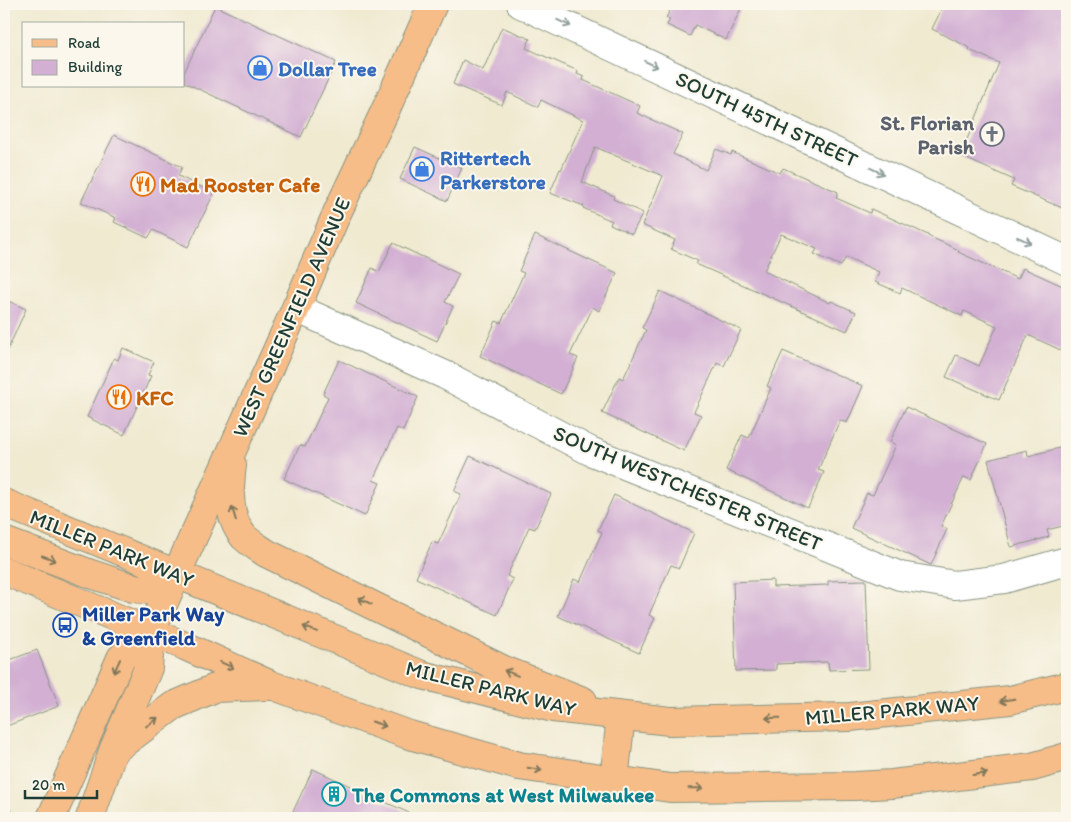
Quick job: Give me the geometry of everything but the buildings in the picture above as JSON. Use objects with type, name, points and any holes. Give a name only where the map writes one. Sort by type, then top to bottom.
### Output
[{"type":"main road","name":"WEST GREENFIELD AVENUE","points":[[90,818],[113,751],[148,668],[151,631],[296,308],[336,213],[385,111],[433,4]]},
{"type":"main road","points":[[235,445],[230,482],[232,509],[237,525],[244,537],[282,562],[504,670],[621,716],[614,781]]},
{"type":"main road","name":"MILLER PARK WAY","points":[[4,503],[422,675],[553,708],[670,721],[850,717],[1010,700],[1067,686]]},
{"type":"main road","points":[[4,541],[134,588],[148,590],[158,587],[176,574]]},
{"type":"main road","points":[[4,571],[151,631],[271,686],[406,734],[519,766],[670,788],[855,786],[892,784],[1032,767],[1067,757]]},
{"type":"main road","name":"WEST GREENFIELD AVENUE","points":[[51,818],[120,658],[151,631]]},
{"type":"main road","points":[[113,751],[173,706],[183,701],[215,688],[271,686]]},
{"type":"street","name":"SOUTH 45TH STREET","points":[[522,4],[1067,260]]},
{"type":"street","name":"SOUTH WESTCHESTER STREET","points":[[296,308],[445,375],[590,452],[900,576],[956,585],[1004,579],[1067,561]]},
{"type":"railway","points":[[4,809],[24,818]]},
{"type":"place","name":"Dollar Tree","points":[[260,68]]},
{"type":"place","name":"St. Florian Parish","points":[[992,134]]},
{"type":"place","name":"Rittertech Parkerstore","points":[[422,169]]},
{"type":"place","name":"Mad Rooster Cafe","points":[[143,184]]},
{"type":"place","name":"KFC","points":[[119,397]]},
{"type":"place","name":"Miller Park Way & Greenfield","points":[[65,625]]},
{"type":"place","name":"The Commons at West Milwaukee","points":[[334,794]]}]
